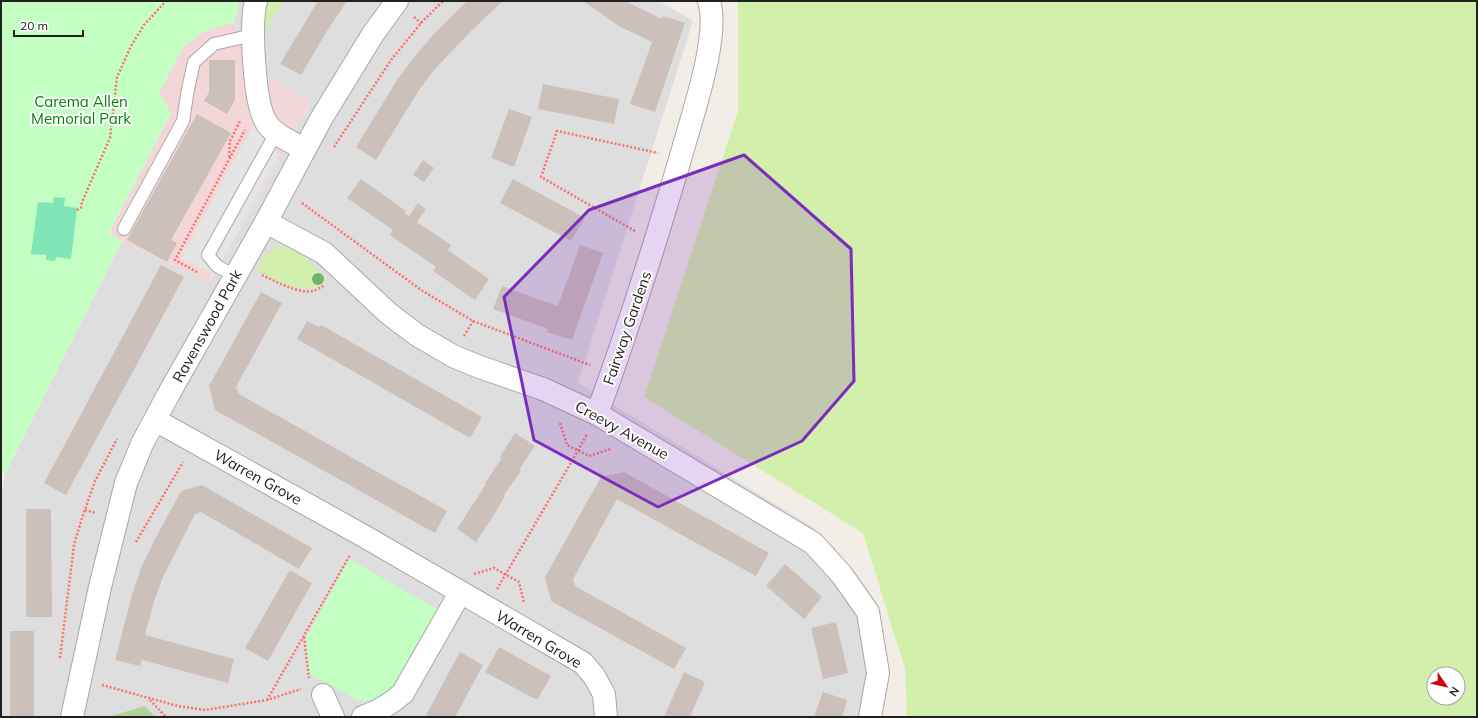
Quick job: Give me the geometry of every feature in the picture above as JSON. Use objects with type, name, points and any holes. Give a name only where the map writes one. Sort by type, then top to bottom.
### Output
[{"type":"street","points":[[256,1],[252,35],[261,109],[265,121],[276,133],[304,149]]},
{"type":"street","name":"Ravenswood Park","points":[[72,717],[100,587],[126,483],[142,444],[344,79],[373,34],[397,1]]},
{"type":"street","name":"Fairway Gardens","points":[[597,414],[655,242],[698,97],[712,26],[709,1]]},
{"type":"street","name":"Creevy Avenue","points":[[266,222],[324,253],[388,313],[417,335],[447,352],[477,366],[556,395],[597,414],[813,543],[842,575],[868,612],[878,673],[870,717]]},
{"type":"street","name":"Warren Grove","points":[[155,420],[362,535],[583,663],[594,676],[604,694],[606,717]]},
{"type":"street","points":[[363,717],[391,704],[403,693],[460,593]]},
{"type":"street","points":[[316,691],[333,717]]},
{"type":"lane","points":[[124,229],[183,121],[194,62],[214,44],[252,35]]},
{"type":"lane","points":[[238,271],[217,266],[208,256],[276,133]]},
{"type":"path","points":[[77,210],[81,208],[82,202],[110,138],[117,77],[131,46],[144,25],[166,1]]},
{"type":"path","points":[[330,154],[391,60],[421,23],[443,1]]},
{"type":"path","points":[[205,205],[251,121],[261,109]]},
{"type":"path","points":[[655,242],[541,177],[557,131],[680,158]]},
{"type":"path","points":[[299,200],[421,290],[473,321],[612,373]]},
{"type":"path","points":[[189,268],[192,263]]},
{"type":"path","points":[[238,271],[301,290],[313,291],[346,273]]},
{"type":"path","points":[[556,395],[558,414],[567,445],[589,456],[615,448],[634,436]]},
{"type":"path","name":"Warren Grove","points":[[486,607],[578,450],[597,414]]},
{"type":"path","points":[[109,552],[135,543],[195,442]]},
{"type":"path","points":[[85,510],[100,514]]},
{"type":"path","points":[[267,700],[362,535]]},
{"type":"path","points":[[81,678],[150,700],[206,710],[316,691],[304,637]]},
{"type":"path","points":[[150,700],[166,717]]},
{"type":"highlighted area","points":[[744,155],[851,249],[854,381],[802,441],[658,507],[534,440],[504,297],[589,210]]},
{"type":"shaded area","points":[[236,1],[659,1],[693,21],[578,383],[811,526],[835,548],[865,586],[884,655],[881,717],[1,717],[1,498],[5,474],[122,241],[209,282],[312,102],[271,78],[234,22],[239,3]]},
{"type":"shaded area","points":[[234,22],[271,78],[312,102],[208,282],[122,241],[109,233],[171,113],[159,93],[183,47],[205,31]]},
{"type":"shaded area","points":[[253,126],[279,155],[213,274],[181,258]]},
{"type":"green space","name":"Carema Allen Memorial Park","points":[[1,1],[236,1],[239,3],[234,22],[205,31],[183,47],[159,93],[171,113],[109,233],[122,241],[5,474],[1,472]]},
{"type":"green space","points":[[268,1],[284,1],[264,32],[263,24]]},
{"type":"green space","points":[[738,1],[1477,1],[1477,717],[907,717],[905,669],[863,533],[644,397],[738,111]]},
{"type":"green space","points":[[54,197],[65,198],[64,206],[77,208],[71,259],[56,257],[55,261],[46,260],[46,255],[31,254],[38,202],[53,203]]},
{"type":"green space","points":[[281,246],[300,254],[328,279],[316,287],[298,288],[257,271],[266,255],[272,250]]},
{"type":"green space","points":[[349,559],[440,611],[400,686],[383,699],[360,701],[308,673],[306,639]]},
{"type":"green space","points":[[145,706],[155,717],[108,717]]},
{"type":"building","points":[[318,1],[347,1],[301,75],[280,64]]},
{"type":"building","points":[[467,1],[503,1],[472,30],[434,70],[419,90],[376,160],[356,147],[399,77],[434,34]]},
{"type":"building","points":[[583,1],[625,1],[662,19],[663,16],[685,23],[655,112],[630,104],[652,42],[619,26]]},
{"type":"building","points":[[209,60],[235,60],[235,100],[227,114],[204,101],[209,92]]},
{"type":"building","points":[[543,84],[619,99],[614,124],[538,109]]},
{"type":"building","points":[[509,109],[532,117],[514,167],[491,158]]},
{"type":"building","points":[[197,114],[231,133],[171,240],[177,243],[167,262],[127,240]]},
{"type":"building","points":[[423,160],[434,168],[424,182],[413,175]]},
{"type":"building","points":[[361,179],[406,211],[404,213],[409,216],[418,203],[426,209],[417,222],[451,245],[448,250],[489,279],[475,300],[433,271],[436,267],[390,235],[393,230],[347,198]]},
{"type":"building","points":[[513,179],[585,218],[571,241],[500,203]]},
{"type":"building","points":[[580,245],[603,253],[572,340],[547,332],[548,329],[493,309],[502,286],[558,306]]},
{"type":"building","points":[[161,265],[184,277],[66,495],[44,483]]},
{"type":"building","points":[[261,292],[282,303],[236,387],[239,394],[447,511],[435,533],[215,410],[209,386]]},
{"type":"building","points":[[307,321],[319,327],[321,325],[482,417],[470,438],[297,339]]},
{"type":"building","points":[[515,433],[535,446],[476,542],[457,529],[502,458],[500,457]]},
{"type":"building","points":[[624,472],[769,553],[756,576],[617,499],[573,579],[575,586],[686,648],[674,669],[551,601],[545,577],[601,477]]},
{"type":"building","points":[[202,485],[312,548],[299,569],[201,512],[195,514],[163,577],[154,601],[145,635],[234,659],[228,683],[142,660],[140,666],[115,660],[132,595],[141,568],[154,541],[181,491]]},
{"type":"building","points":[[26,509],[51,509],[52,617],[26,617]]},
{"type":"building","points":[[785,564],[822,597],[804,619],[766,586]]},
{"type":"building","points":[[290,570],[312,583],[268,661],[245,648]]},
{"type":"building","points":[[836,622],[848,673],[823,679],[811,628]]},
{"type":"building","points":[[10,631],[34,631],[34,717],[10,717]]},
{"type":"building","points":[[499,647],[551,676],[537,700],[485,672]]},
{"type":"building","points":[[460,652],[483,665],[455,717],[425,717]]},
{"type":"building","points":[[684,672],[705,682],[690,717],[664,717]]},
{"type":"building","points":[[823,692],[847,700],[842,717],[814,717]]}]
